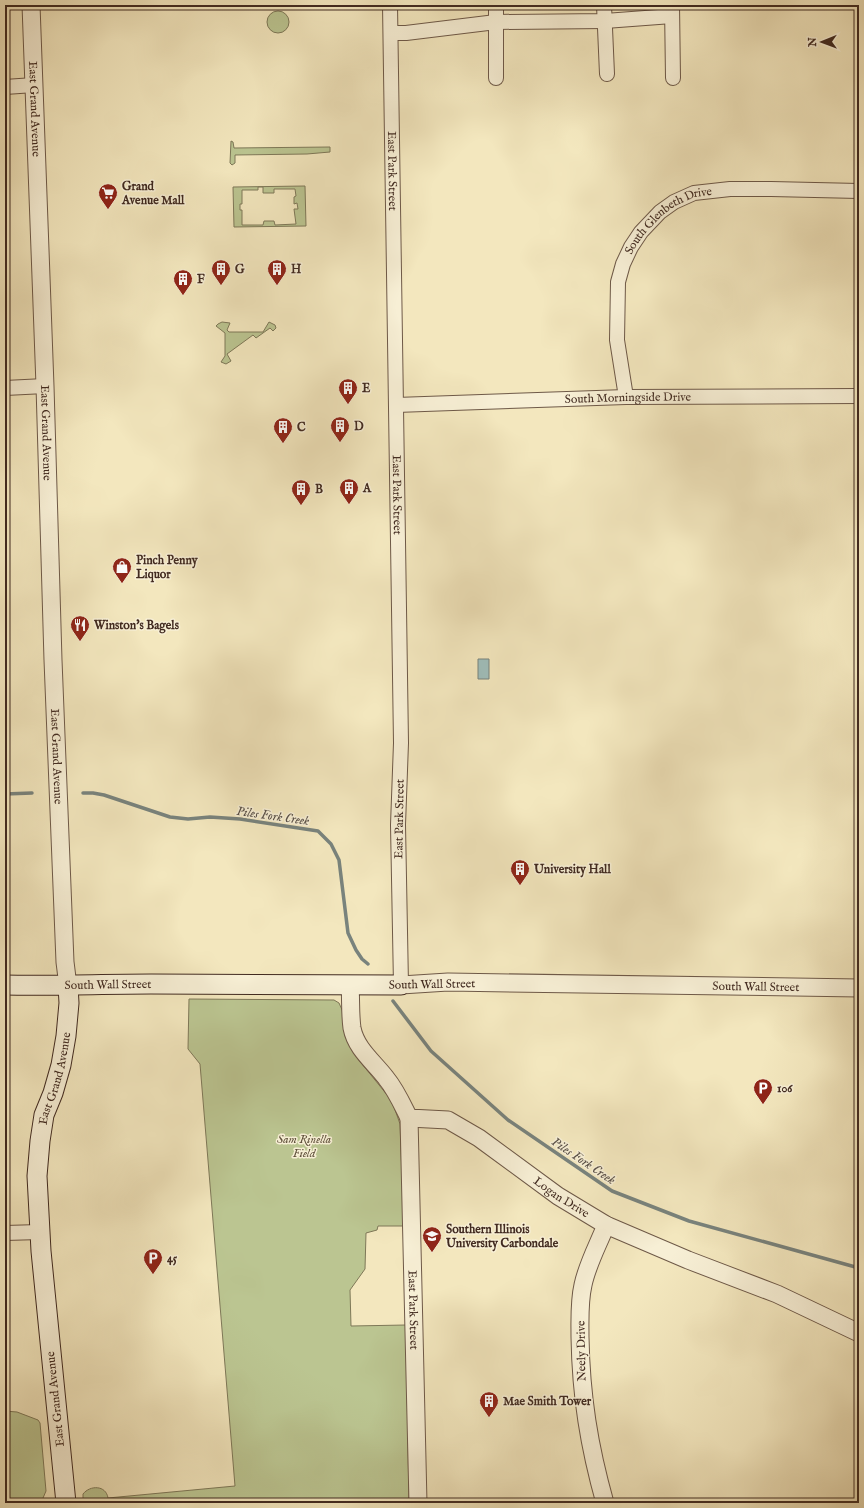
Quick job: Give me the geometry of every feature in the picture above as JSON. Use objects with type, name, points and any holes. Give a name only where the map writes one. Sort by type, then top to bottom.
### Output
[{"type":"main road","name":"South Wall Street","points":[[5,985],[401,985]]},
{"type":"main road","name":"East Grand Avenue","points":[[66,1503],[40,1232],[37,1176],[44,1115],[53,1093],[61,1065],[67,1028],[69,1003],[68,986]]},
{"type":"street","name":"East Grand Avenue","points":[[31,5],[45,386],[53,660],[65,962],[68,986]]},
{"type":"street","name":"East Park Street","points":[[390,5],[401,743],[398,825],[401,985]]},
{"type":"street","points":[[496,5],[496,78]]},
{"type":"street","points":[[604,5],[607,74]]},
{"type":"street","points":[[391,33],[406,33],[496,22],[605,21],[672,11],[673,78]]},
{"type":"street","points":[[5,87],[34,85]]},
{"type":"street","name":"South Glenbeth Drive","points":[[626,397],[617,340],[618,282],[623,264],[631,247],[641,232],[660,212],[674,202],[694,193],[730,189],[859,191]]},
{"type":"street","points":[[5,388],[45,386]]},
{"type":"street","name":"South Morningside Drive","points":[[396,405],[626,397],[859,396]]},
{"type":"street","name":"South Wall Street","points":[[401,985],[448,982],[859,988]]},
{"type":"street","points":[[350,985],[352,1028],[355,1036],[361,1049],[386,1077],[400,1098],[409,1118]]},
{"type":"street","name":"East Park Street","points":[[409,1118],[418,1503]]},
{"type":"street","name":"Logan Drive","points":[[409,1118],[448,1120],[479,1138],[558,1196],[606,1226],[688,1260],[777,1294],[859,1333]]},
{"type":"street","name":"Neely Drive","points":[[605,1503],[596,1470],[585,1414],[580,1370],[580,1317],[583,1285],[593,1254],[606,1226]]},
{"type":"street","points":[[5,1233],[40,1232]]},
{"type":"green space","points":[[278,11],[286,14],[289,22],[286,30],[278,33],[270,30],[267,22],[270,14]]},
{"type":"green space","points":[[231,141],[233,142],[234,148],[330,147],[330,152],[307,154],[235,155],[235,163],[232,165],[230,163]]},
{"type":"green space","points":[[305,186],[306,226],[234,227],[233,187]],"holes":[[[258,187],[263,187],[263,193],[274,193],[274,189],[295,189],[296,196],[294,197],[294,204],[297,203],[298,209],[294,209],[296,224],[275,225],[274,221],[264,221],[263,225],[242,225],[242,210],[240,210],[240,204],[242,204],[242,190],[258,190]]]},
{"type":"green space","points":[[222,322],[230,323],[227,330],[229,332],[263,332],[269,322],[275,325],[276,328],[273,331],[270,328],[256,338],[253,335],[227,354],[231,361],[226,364],[221,362],[225,356],[225,333],[216,326]]},
{"type":"green space","name":"Sam Rinella Field","points":[[189,999],[334,1000],[339,1003],[343,1012],[350,1044],[358,1059],[392,1101],[400,1124],[404,1226],[378,1226],[377,1230],[366,1233],[365,1269],[350,1290],[351,1326],[406,1325],[409,1503],[83,1503],[83,1494],[93,1488],[104,1491],[108,1498],[235,1486],[200,1064],[188,1049]]},
{"type":"green space","points":[[5,1411],[17,1412],[38,1420],[40,1423],[46,1491],[43,1498],[43,1503],[5,1503]]},
{"type":"water","points":[[478,659],[489,659],[489,679],[478,679]]},
{"type":"waterway","name":"Piles Fork Creek","points":[[5,794],[32,793]]},
{"type":"waterway","name":"Piles Fork Creek","points":[[83,793],[104,795],[170,817],[188,819],[210,817],[240,819],[318,831],[331,844],[339,860],[348,933],[356,950],[362,959],[368,964]]},
{"type":"waterway","name":"Piles Fork Creek","points":[[393,1001],[431,1051],[508,1120],[612,1191],[689,1221],[859,1268]]},
{"type":"place","name":"Grand Avenue Mall","points":[[108,210]]},
{"type":"place","name":"G","points":[[221,286]]},
{"type":"place","name":"H","points":[[277,286]]},
{"type":"place","name":"F","points":[[183,296]]},
{"type":"place","name":"E","points":[[348,405]]},
{"type":"place","name":"D","points":[[340,443]]},
{"type":"place","name":"C","points":[[283,444]]},
{"type":"place","name":"A","points":[[349,505]]},
{"type":"place","name":"B","points":[[301,506]]},
{"type":"place","name":"Pinch Penny Liquor","points":[[122,584]]},
{"type":"place","name":"Winston's Bagels","points":[[80,642]]},
{"type":"place","name":"University Hall","points":[[520,886]]},
{"type":"place","name":"106","points":[[763,1105]]},
{"type":"place","name":"Southern Illinois University Carbondale","points":[[432,1253]]},
{"type":"place","name":"45","points":[[153,1275]]},
{"type":"place","name":"Mae Smith Tower","points":[[489,1418]]}]
